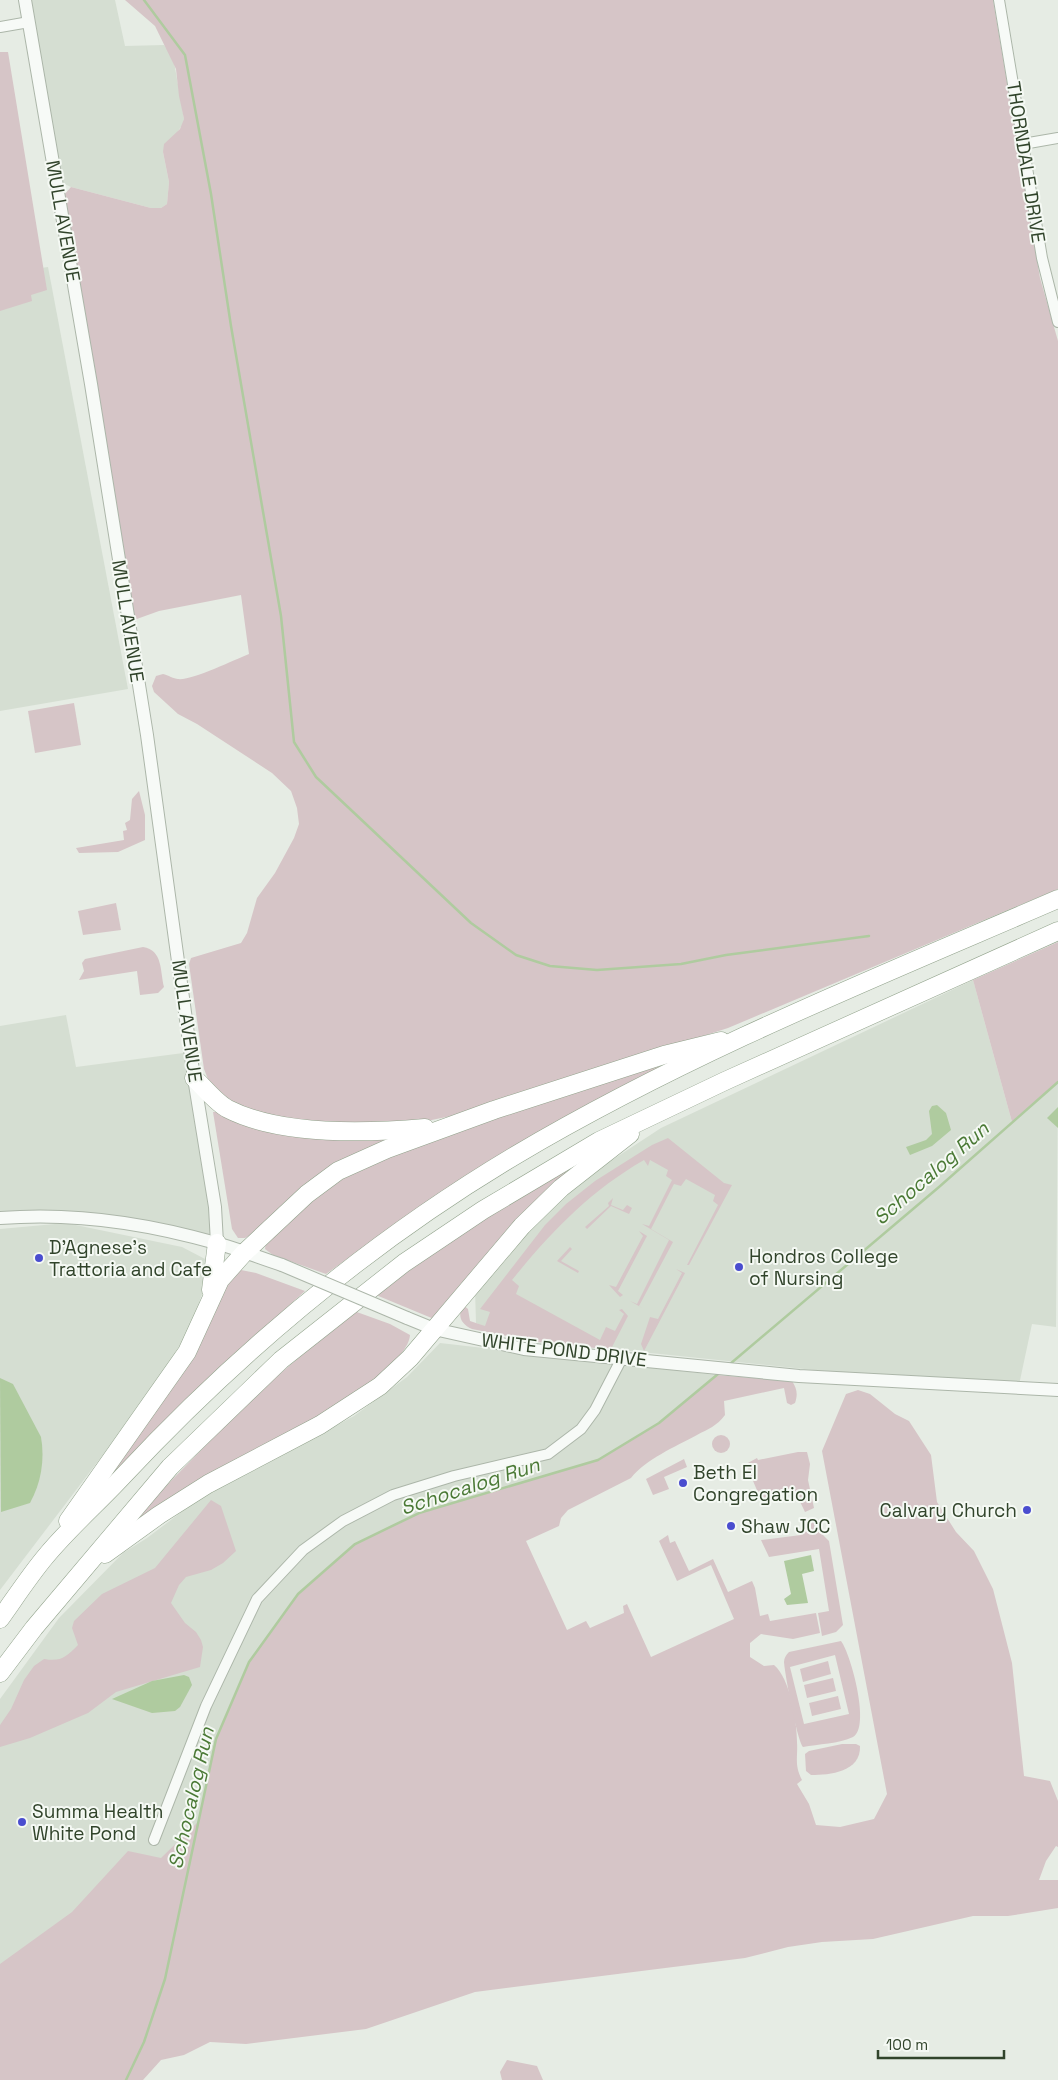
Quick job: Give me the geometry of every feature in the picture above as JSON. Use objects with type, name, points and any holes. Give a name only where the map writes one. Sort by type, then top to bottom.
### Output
[{"type":"highway","points":[[45,1557],[187,1410],[262,1341],[346,1269],[516,1155],[618,1099],[744,1037],[1058,899]]},
{"type":"highway","points":[[0,1673],[170,1466],[281,1360],[371,1287],[483,1210],[578,1153],[655,1114],[1058,931]]},
{"type":"highway","points":[[0,1619],[45,1557],[94,1482],[187,1352],[220,1280],[244,1254],[307,1194],[338,1171],[387,1149],[446,1127],[664,1055],[744,1037]]},
{"type":"highway","points":[[194,1078],[227,1109],[273,1124],[324,1130],[382,1132],[446,1127]]},
{"type":"highway","points":[[84,1569],[159,1515],[208,1484],[320,1425],[365,1398],[396,1372],[522,1226],[547,1201],[655,1114]]},
{"type":"highway","points":[[208,1306],[218,1243]]},
{"type":"street","name":"MULL AVENUE","points":[[25,0],[91,384],[147,734],[194,1078],[215,1207],[218,1243]]},
{"type":"street","name":"THORNDALE DRIVE","points":[[999,0],[1042,258],[1058,322]]},
{"type":"street","points":[[0,26],[29,22]]},
{"type":"street","points":[[1023,144],[1058,138]]},
{"type":"street","name":"WHITE POND DRIVE","points":[[0,1218],[52,1216],[90,1218],[135,1224],[218,1243],[244,1254],[282,1266],[434,1329],[524,1348],[799,1376],[1058,1390]]},
{"type":"street","points":[[154,1840],[206,1706],[257,1599],[303,1550],[343,1521],[393,1495],[454,1476],[548,1454],[580,1429],[596,1410],[622,1358]]},
{"type":"shaded area","points":[[25,0],[115,0],[125,46],[164,45],[167,49],[174,62],[184,119],[183,124],[163,152],[169,182],[167,204],[161,208],[151,208],[71,187],[56,180]]},
{"type":"shaded area","points":[[125,0],[993,0],[1040,278],[1058,341],[1058,889],[728,1028],[461,1114],[417,1123],[297,1123],[226,1105],[213,1092],[204,1069],[189,964],[191,958],[241,943],[247,933],[257,898],[275,873],[294,838],[299,824],[297,808],[291,791],[272,773],[197,724],[178,714],[154,692],[152,686],[156,676],[163,674],[176,679],[184,679],[202,674],[249,654],[241,595],[159,611],[134,620],[64,195],[71,187],[151,208],[161,208],[167,204],[169,182],[163,152],[164,144],[180,129],[184,119],[176,69],[155,26]]},
{"type":"shaded area","points":[[0,52],[8,52],[47,290],[31,295],[32,301],[0,311]]},
{"type":"shaded area","points":[[48,267],[128,689],[0,711],[0,274]]},
{"type":"shaded area","points":[[74,703],[81,745],[35,753],[28,711]]},
{"type":"shaded area","points":[[139,791],[145,815],[145,840],[118,852],[79,853],[76,848],[124,840],[123,831],[127,830],[125,823],[130,820],[132,799]]},
{"type":"shaded area","points":[[116,903],[121,930],[83,935],[78,911]]},
{"type":"shaded area","points":[[1058,942],[1058,1082],[1012,1122],[973,980]]},
{"type":"shaded area","points":[[143,947],[154,952],[160,962],[164,987],[158,993],[140,995],[137,971],[79,980],[84,971],[82,963],[85,959]]},
{"type":"shaded area","points":[[973,980],[1012,1122],[1058,1082],[1056,1327],[1032,1324],[1019,1385],[814,1370],[515,1339],[476,1323],[475,1289],[566,1193],[603,1166],[661,1128]]},
{"type":"shaded area","points":[[66,1015],[76,1067],[191,1052],[217,1243],[135,1223],[0,1218],[0,1026]]},
{"type":"shaded area","points":[[664,1061],[672,1063],[393,1226],[326,1274],[273,1255],[265,1249],[266,1242],[305,1207],[346,1176],[401,1149]]},
{"type":"shaded area","points":[[937,1105],[946,1113],[951,1130],[932,1146],[910,1155],[906,1147],[926,1140],[932,1134],[929,1111],[932,1106]]},
{"type":"shaded area","points":[[1058,1107],[1058,1128],[1047,1118]]},
{"type":"shaded area","points":[[213,1112],[388,1137],[387,1141],[258,1231],[245,1238],[238,1238],[232,1229]]},
{"type":"shaded area","points":[[668,1138],[724,1183],[732,1185],[689,1265],[687,1265],[718,1205],[713,1201],[715,1195],[686,1179],[681,1186],[674,1184],[651,1229],[673,1242],[639,1306],[644,1309],[630,1301],[637,1304],[669,1240],[642,1224],[649,1226],[672,1180],[666,1176],[668,1170],[650,1160],[648,1166],[644,1160],[624,1172],[589,1199],[541,1245],[512,1280],[519,1286],[516,1294],[600,1340],[606,1327],[615,1331],[624,1314],[619,1310],[622,1309],[628,1316],[612,1347],[605,1349],[537,1342],[472,1329],[465,1325],[460,1316],[463,1305],[468,1309],[470,1321],[485,1326],[490,1312],[480,1309],[545,1225],[566,1204],[595,1181],[652,1145]]},
{"type":"shaded area","points":[[580,1161],[434,1319],[376,1295],[476,1225]]},
{"type":"shaded area","points":[[613,1198],[611,1205],[623,1210],[627,1205],[632,1208],[629,1214],[611,1206],[587,1229],[585,1227],[609,1206],[608,1203]]},
{"type":"shaded area","points":[[66,1223],[182,1247],[205,1259],[204,1289],[188,1332],[171,1359],[105,1452],[0,1590],[0,1229]]},
{"type":"shaded area","points":[[639,1231],[647,1236],[618,1291],[623,1295],[620,1297],[609,1285],[616,1287],[643,1236]]},
{"type":"shaded area","points":[[570,1247],[572,1249],[561,1261],[579,1271],[578,1273],[557,1261]]},
{"type":"shaded area","points":[[236,1269],[256,1273],[305,1291],[197,1391],[94,1495],[217,1293]]},
{"type":"shaded area","points":[[676,1269],[685,1273],[644,1351],[641,1344],[650,1317],[658,1319],[682,1273]]},
{"type":"shaded area","points":[[354,1311],[390,1324],[410,1335],[401,1354],[381,1375],[370,1385],[313,1423],[124,1529],[256,1394]]},
{"type":"shaded area","points":[[440,1343],[716,1375],[659,1423],[598,1460],[419,1513],[216,1739],[165,1979],[0,2080],[0,1699],[59,1618],[123,1553],[147,1538],[196,1501],[354,1416],[407,1377]]},
{"type":"shaded area","points":[[716,1375],[792,1381],[796,1392],[795,1403],[791,1405],[787,1403],[784,1388],[724,1401],[725,1415],[716,1425],[653,1459],[631,1478],[568,1510],[561,1518],[559,1526],[526,1541],[567,1630],[586,1621],[590,1628],[624,1613],[623,1606],[627,1604],[651,1657],[734,1619],[711,1565],[677,1581],[659,1541],[668,1535],[670,1543],[675,1541],[689,1571],[713,1559],[728,1592],[752,1581],[760,1616],[768,1614],[770,1621],[816,1613],[820,1633],[793,1639],[761,1634],[750,1643],[750,1657],[764,1666],[774,1665],[780,1671],[792,1700],[796,1723],[797,1765],[802,1780],[797,1784],[809,1804],[816,1825],[840,1827],[874,1819],[887,1794],[822,1451],[846,1394],[858,1390],[870,1394],[895,1414],[909,1421],[931,1455],[937,1502],[956,1532],[974,1551],[993,1589],[1012,1663],[1024,1776],[1050,1781],[1058,1801],[1058,1847],[1056,1846],[1046,1861],[1039,1880],[1058,1880],[1058,1908],[1008,1916],[973,1916],[873,1939],[822,1942],[788,1947],[745,1958],[475,1992],[366,2029],[246,2044],[210,2042],[184,2055],[161,2060],[143,2080],[0,2080],[0,1964],[72,1912],[128,1851],[161,1858],[198,1822],[216,1739],[249,1662],[298,1594],[355,1544],[419,1513],[598,1460],[659,1423]]},
{"type":"shaded area","points":[[0,1378],[13,1384],[41,1437],[43,1454],[39,1479],[30,1503],[1,1512]]},
{"type":"shaded area","points":[[721,1435],[727,1438],[730,1444],[727,1450],[721,1453],[715,1450],[712,1444],[715,1438]]},
{"type":"shaded area","points":[[807,1452],[810,1464],[808,1480],[814,1508],[805,1512],[793,1487],[761,1500],[746,1464],[757,1458],[758,1460]]},
{"type":"shaded area","points":[[684,1459],[687,1467],[664,1477],[669,1489],[653,1495],[646,1479]]},
{"type":"shaded area","points":[[211,1500],[221,1506],[236,1551],[223,1563],[211,1570],[186,1577],[179,1585],[171,1603],[185,1623],[196,1632],[201,1640],[203,1647],[200,1667],[116,1692],[88,1713],[30,1738],[0,1747],[0,1725],[11,1709],[24,1680],[34,1666],[44,1659],[55,1660],[63,1658],[74,1649],[78,1645],[72,1628],[74,1621],[102,1594],[155,1568]]},
{"type":"shaded area","points":[[806,1520],[820,1520],[822,1534],[829,1541],[843,1625],[836,1632],[822,1636],[818,1613],[829,1611],[819,1549],[769,1557],[761,1540],[801,1535],[801,1533],[807,1531]]},
{"type":"shaded area","points":[[811,1555],[814,1571],[802,1574],[808,1603],[787,1605],[784,1599],[791,1594],[784,1561]]},
{"type":"shaded area","points":[[841,1641],[850,1660],[860,1706],[858,1731],[853,1737],[803,1747],[795,1720],[785,1669],[784,1659],[789,1652]],"holes":[[[835,1655],[849,1714],[804,1724],[790,1667]]]},
{"type":"shaded area","points":[[828,1661],[831,1674],[803,1682],[800,1669]]},
{"type":"shaded area","points":[[184,1675],[189,1677],[192,1685],[180,1707],[175,1711],[152,1713],[112,1699],[152,1681]]},
{"type":"shaded area","points":[[833,1678],[836,1691],[807,1698],[804,1685]]},
{"type":"shaded area","points":[[838,1696],[841,1709],[812,1716],[809,1703]]},
{"type":"shaded area","points":[[842,1744],[856,1744],[860,1746],[859,1755],[850,1767],[827,1774],[811,1775],[806,1771],[805,1754],[809,1751]]},
{"type":"shaded area","points":[[507,2060],[537,2066],[543,2080],[502,2080],[500,2072]]},
{"type":"waterway","points":[[144,0],[185,55],[211,194],[231,326],[281,616],[294,742],[316,777],[471,923],[516,955],[550,966],[597,970],[681,964],[726,955],[869,936]]},
{"type":"waterway","name":"Schocalog Run","points":[[730,1364],[939,1187],[1058,1082]]},
{"type":"waterway","name":"Schocalog Run","points":[[126,2080],[144,2042],[165,1979],[216,1739],[249,1662],[298,1594],[355,1544],[419,1513],[598,1460],[659,1423],[718,1374]]},
{"type":"place","name":"D'Agnese's Trattoria and Cafe","points":[[39,1258]]},
{"type":"place","name":"Hondros College of Nursing","points":[[739,1267]]},
{"type":"place","name":"Beth El Congregation","points":[[683,1483]]},
{"type":"place","name":"Calvary Church","points":[[1027,1510]]},
{"type":"place","name":"Shaw JCC","points":[[731,1526]]},
{"type":"place","name":"Summa Health White Pond","points":[[22,1822]]}]
